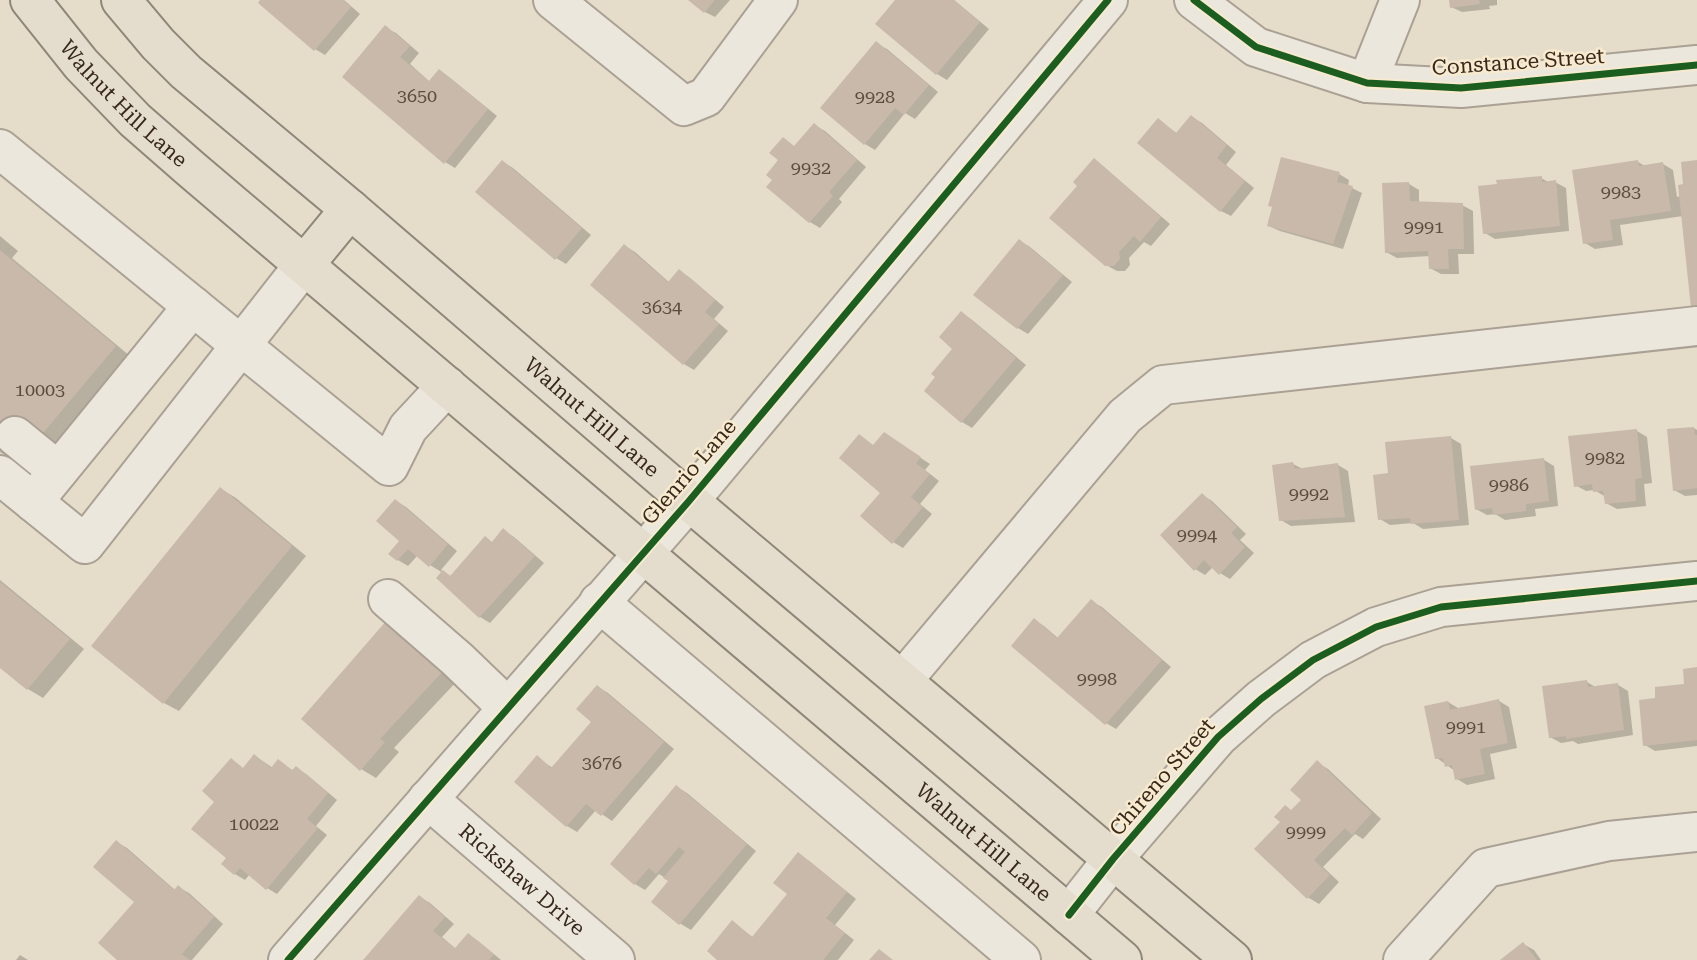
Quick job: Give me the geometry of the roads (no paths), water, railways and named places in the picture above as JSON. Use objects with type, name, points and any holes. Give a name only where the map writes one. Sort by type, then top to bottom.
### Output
[{"type":"main road","name":"Walnut Hill Lane","points":[[30,0],[81,64],[135,120],[1122,960]]},
{"type":"main road","name":"Walnut Hill Lane","points":[[121,0],[186,72],[1232,960]]},
{"type":"main road","points":[[304,265],[350,209]]},
{"type":"street","points":[[553,0],[684,106],[706,97],[778,0]]},
{"type":"street","name":"Glenrio Lane","points":[[288,960],[689,501],[1108,0]]},
{"type":"street","name":"Constance Street","points":[[1194,0],[1256,47],[1367,83],[1461,88],[1697,65]]},
{"type":"street","points":[[1367,83],[1400,0]]},
{"type":"street","points":[[0,149],[389,466],[408,428],[447,386]]},
{"type":"street","points":[[0,475],[85,544],[304,265]]},
{"type":"street","points":[[33,502],[192,306]]},
{"type":"street","points":[[902,681],[1125,416],[1163,385],[1697,326]]},
{"type":"street","points":[[15,436],[58,471]]},
{"type":"street","name":"Chireno Street","points":[[1069,915],[1113,859],[1218,737],[1261,699],[1312,660],[1376,627],[1441,607],[1697,581]]},
{"type":"street","points":[[388,599],[508,708]]},
{"type":"street","points":[[599,602],[1021,960]]},
{"type":"street","name":"Rickshaw Drive","points":[[428,799],[615,960]]},
{"type":"street","points":[[1403,960],[1486,868],[1609,841],[1697,832]]}]
